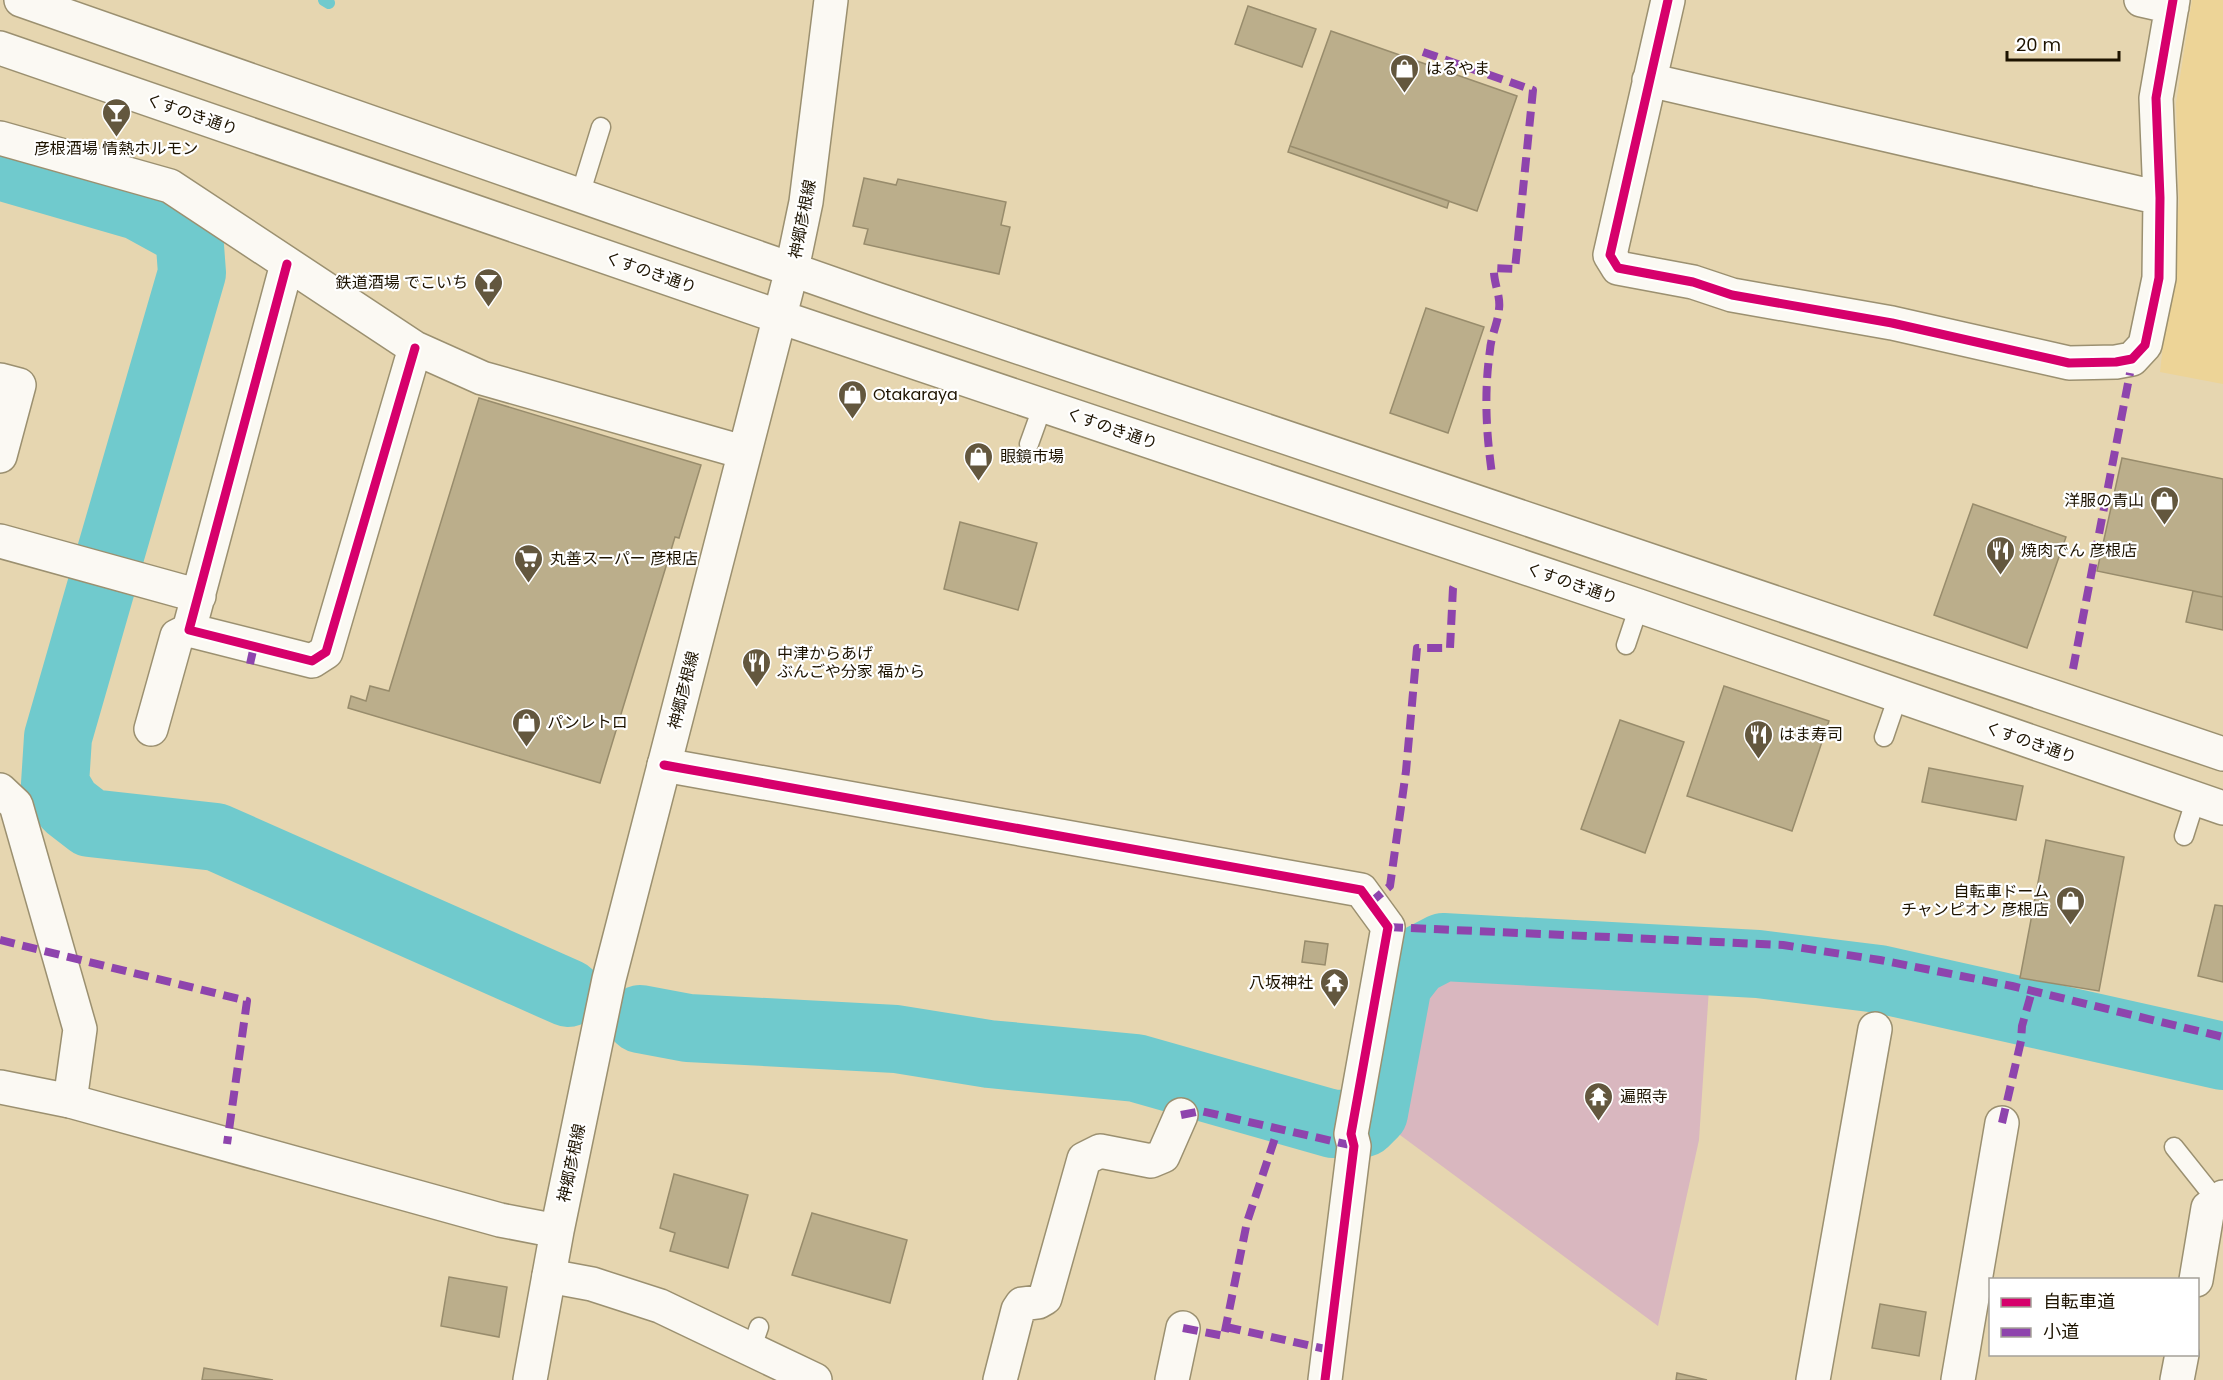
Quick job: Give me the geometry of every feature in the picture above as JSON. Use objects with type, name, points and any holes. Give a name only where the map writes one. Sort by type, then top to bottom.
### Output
[{"type":"street","points":[[21,0],[792,269],[2223,754]]},
{"type":"street","name":"神郷彦根線","points":[[530,1380],[557,1231],[609,979],[792,269],[808,193],[831,0]]},
{"type":"street","points":[[1668,0],[1610,255],[1618,268],[1693,282],[1732,295],[1892,323],[2069,363],[2116,362],[2132,359],[2145,345],[2159,278],[2160,198],[2156,98],[2162,2]]},
{"type":"street","name":"くすのき通り","points":[[0,48],[780,317],[1640,606],[2210,803]]},
{"type":"street","points":[[1649,80],[2160,198]]},
{"type":"street","points":[[0,138],[170,186],[414,348],[482,378],[743,452]]},
{"type":"street","points":[[189,630],[287,264]]},
{"type":"street","points":[[151,729],[177,636],[189,630],[312,661],[326,652],[414,348]]},
{"type":"street","points":[[0,380],[19,385],[0,456]]},
{"type":"street","points":[[0,541],[199,596]]},
{"type":"street","points":[[664,765],[1361,890],[1388,927],[1353,1121],[1354,1146],[1325,1380]]},
{"type":"street","points":[[0,790],[16,805],[80,1029],[70,1101]]},
{"type":"street","points":[[1813,1380],[1875,1029]]},
{"type":"street","points":[[0,1088],[70,1101],[500,1220],[557,1231]]},
{"type":"street","points":[[1000,1380],[1018,1310],[1022,1304],[1038,1302],[1046,1298],[1084,1159],[1100,1151],[1151,1161],[1162,1155],[1181,1115]]},
{"type":"street","points":[[1958,1380],[2002,1123]]},
{"type":"street","points":[[2196,1278],[2208,1208],[2220,1199]]},
{"type":"street","points":[[549,1276],[592,1284],[755,1338],[815,1380]]},
{"type":"street","points":[[1172,1380],[1183,1328]]},
{"type":"street","points":[[2177,1380],[2182,1356]]},
{"type":"lane","points":[[580,195],[601,126]]},
{"type":"lane","points":[[1029,444],[1043,405]]},
{"type":"lane","points":[[1626,645],[1640,606]]},
{"type":"lane","points":[[1884,737],[1898,696]]},
{"type":"lane","points":[[2184,836],[2210,803]]},
{"type":"lane","points":[[2174,1148],[2220,1199]]},
{"type":"shaded area","points":[[2192,0],[2223,0],[2223,384],[2160,372],[2179,202],[2176,103]]},
{"type":"shaded area","points":[[1438,961],[1710,973],[1699,1140],[1658,1326],[1377,1118],[1394,1107],[1408,982],[1423,968]]},
{"type":"building","points":[[1248,6],[1316,29],[1302,67],[1235,44]]},
{"type":"building","points":[[1331,31],[1517,96],[1477,211],[1290,146]]},
{"type":"building","points":[[1290,146],[1449,201],[1447,208],[1288,152]]},
{"type":"building","points":[[864,178],[896,185],[898,179],[1006,202],[1001,225],[1010,227],[999,274],[864,244],[868,229],[853,226]]},
{"type":"building","points":[[1426,308],[1484,327],[1448,433],[1390,413]]},
{"type":"building","points":[[479,398],[701,465],[679,538],[675,537],[600,783],[348,708],[351,696],[366,701],[370,686],[389,691]]},
{"type":"building","name":"洋服の青山","points":[[2122,458],[2223,479],[2223,597],[2097,571]]},
{"type":"building","name":"焼肉でん 彦根店","points":[[1973,504],[2066,537],[2027,648],[1934,615]]},
{"type":"building","points":[[960,522],[1037,543],[1018,610],[944,589]]},
{"type":"building","points":[[2193,591],[2223,597],[2223,630],[2186,622]]},
{"type":"building","name":"はま寿司","points":[[1724,686],[1829,721],[1792,831],[1687,796]]},
{"type":"building","points":[[1620,720],[1684,742],[1645,853],[1581,829]]},
{"type":"building","points":[[1929,768],[2023,786],[2016,820],[1922,802]]},
{"type":"building","name":"自転車ドーム チャンピオン 彦根店","points":[[2046,840],[2124,857],[2099,991],[2020,978]]},
{"type":"building","points":[[2215,905],[2223,906],[2223,982],[2198,976]]},
{"type":"building","points":[[1305,941],[1328,944],[1325,965],[1302,962]]},
{"type":"building","points":[[674,1174],[748,1195],[728,1268],[670,1251],[675,1233],[660,1228]]},
{"type":"building","points":[[812,1213],[907,1240],[890,1303],[792,1275]]},
{"type":"building","points":[[449,1277],[507,1287],[499,1337],[441,1326]]},
{"type":"building","points":[[1880,1304],[1926,1312],[1919,1356],[1872,1348]]},
{"type":"building","points":[[204,1368],[273,1380],[202,1380]]},
{"type":"building","points":[[1677,1373],[1707,1380],[1676,1380]]},
{"type":"waterway","points":[[324,0],[329,3]]},
{"type":"waterway","points":[[0,166],[138,206],[182,230],[190,246],[192,273],[109,559]]},
{"type":"waterway","points":[[102,584],[58,737],[55,784],[68,806],[90,823],[216,837],[568,993]]},
{"type":"waterway","points":[[640,1019],[688,1028],[896,1039],[989,1054],[1136,1068],[1333,1124],[1364,1123],[1374,1113],[1398,984],[1416,961],[1443,947],[1758,964],[1879,979],[2223,1056]]},
{"type":"marked path","points":[[1423,52],[1533,90],[1515,269],[1494,268],[1499,304],[1488,366],[1486,397],[1492,474]]},
{"type":"marked path","points":[[2073,669],[2130,373]]},
{"type":"marked path","points":[[1370,903],[1390,886],[1406,771],[1417,648],[1450,648],[1453,588],[1457,580]]},
{"type":"marked path","points":[[250,664],[254,646]]},
{"type":"marked path","points":[[1388,927],[1783,945],[1880,960],[2012,986],[2223,1037]]},
{"type":"marked path","points":[[0,940],[247,1001],[227,1144]]},
{"type":"marked path","points":[[2002,1123],[2021,1041],[2022,1026],[2032,991]]},
{"type":"marked path","points":[[1181,1115],[1201,1111],[1354,1146]]},
{"type":"marked path","points":[[1183,1328],[1224,1336],[1247,1222],[1278,1129]]},
{"type":"marked path","points":[[1226,1327],[1330,1350]]},
{"type":"cycle path","points":[[1668,0],[1610,255],[1618,268],[1693,282],[1732,295],[1892,323],[2069,363],[2116,362],[2132,359],[2145,345],[2159,278],[2160,198],[2156,98],[2173,0]]},
{"type":"cycle path","points":[[287,264],[189,630],[312,661],[326,652],[415,348]]},
{"type":"cycle path","points":[[664,765],[1361,890],[1388,927],[1351,1134],[1354,1146],[1325,1380]]},
{"type":"place","name":"はるやま","points":[[1405,94]]},
{"type":"place","name":"彦根酒場 情熱ホルモン","points":[[116,138]]},
{"type":"place","name":"鉄道酒場 でこいち","points":[[489,308]]},
{"type":"place","name":"Otakaraya","points":[[852,420]]},
{"type":"place","name":"眼鏡市場","points":[[979,482]]},
{"type":"place","name":"洋服の青山","points":[[2165,526]]},
{"type":"place","name":"焼肉でん 彦根店","points":[[2000,576]]},
{"type":"place","name":"丸善スーパー 彦根店","points":[[529,584]]},
{"type":"place","name":"中津からあげ ぶんごや分家 福から","points":[[756,688]]},
{"type":"place","name":"パンレトロ","points":[[526,748]]},
{"type":"place","name":"はま寿司","points":[[1758,760]]},
{"type":"place","name":"自転車ドーム チャンピオン 彦根店","points":[[2070,926]]},
{"type":"place","name":"八坂神社","points":[[1334,1008]]},
{"type":"place","name":"遍照寺","points":[[1599,1122]]}]
